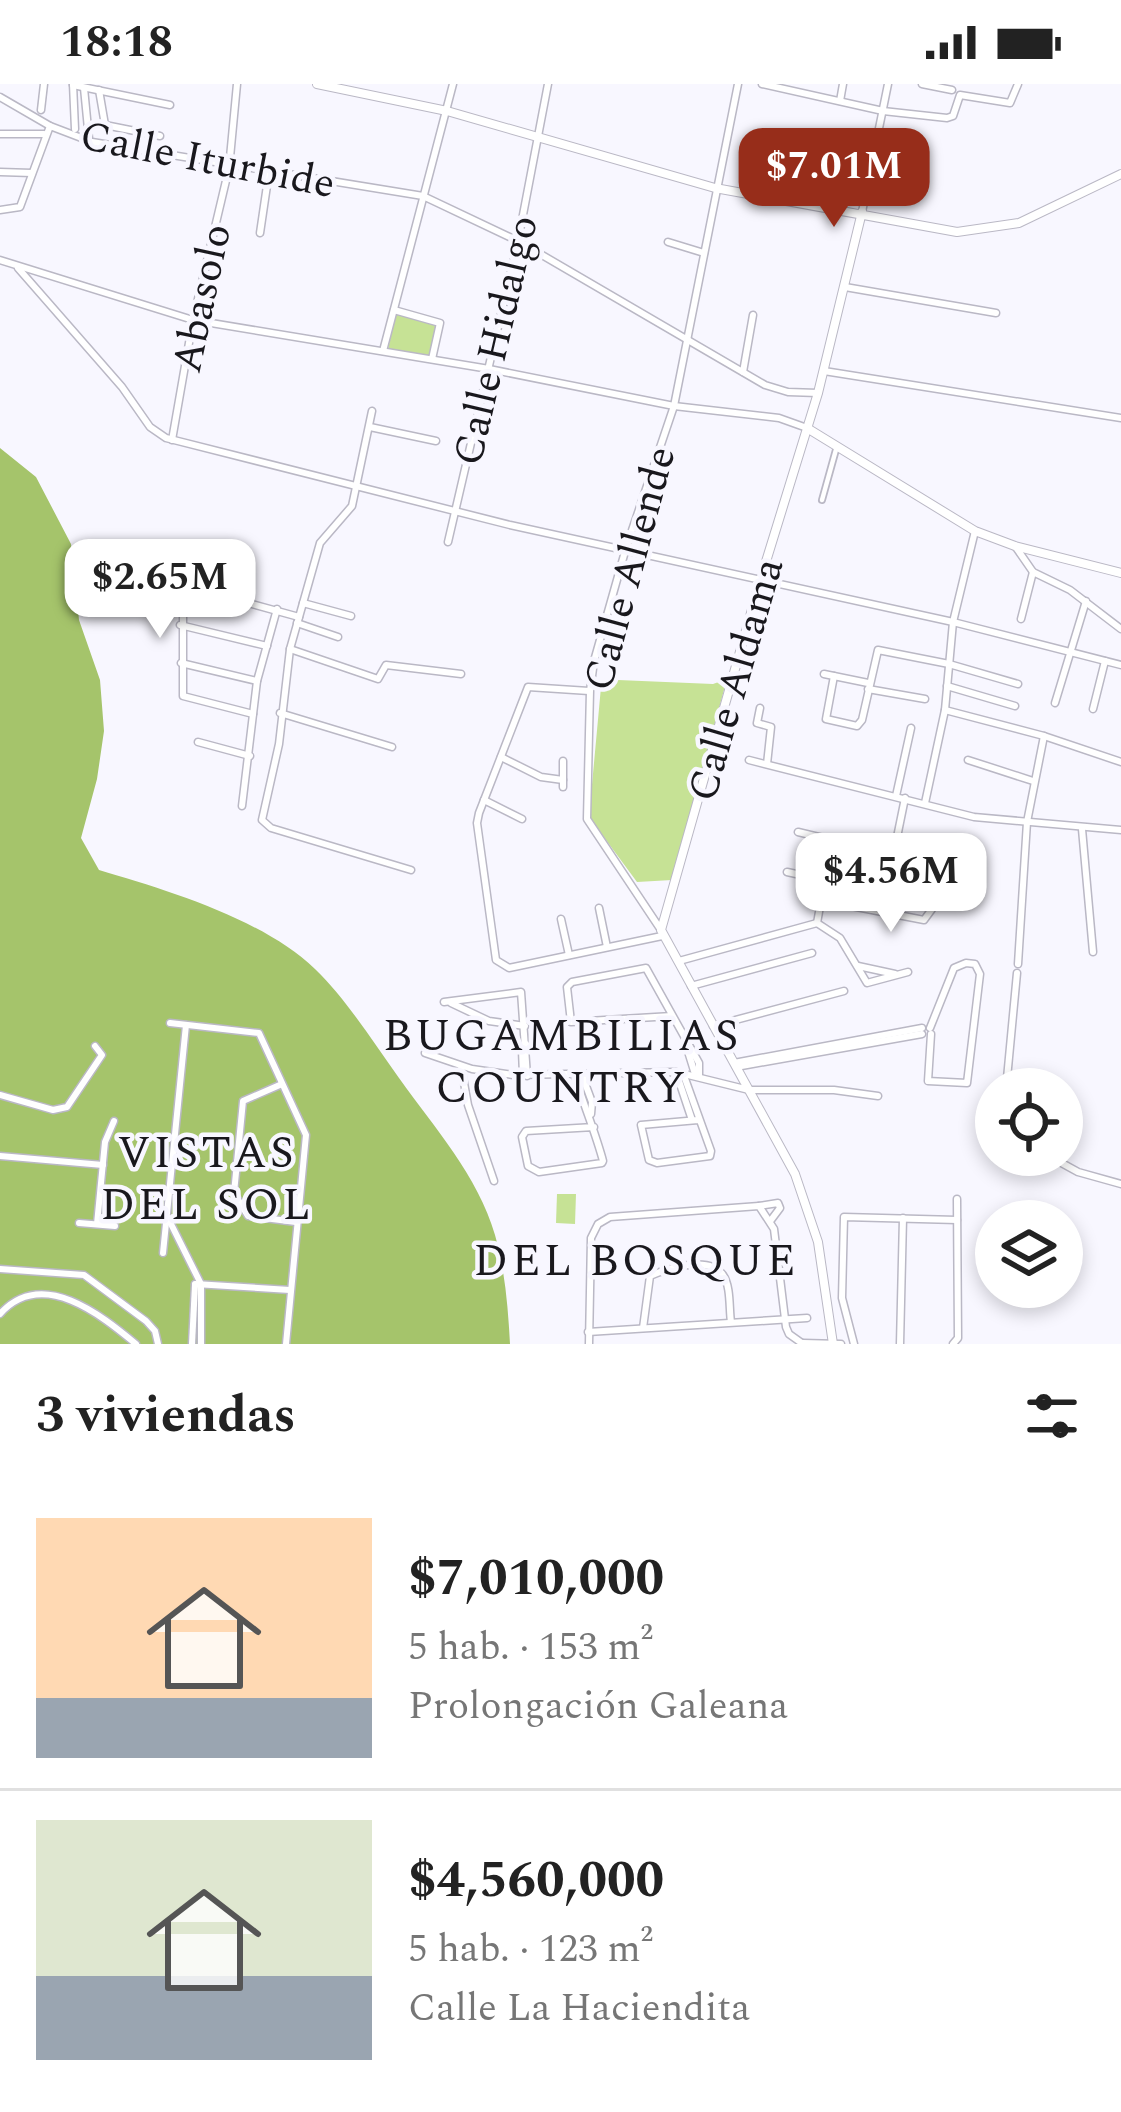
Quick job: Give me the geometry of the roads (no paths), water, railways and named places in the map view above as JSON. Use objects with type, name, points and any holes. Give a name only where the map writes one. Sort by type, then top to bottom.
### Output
[{"type":"street","points":[[41,110],[44,84]]},
{"type":"street","points":[[75,129],[73,84],[99,86],[170,106]]},
{"type":"street","name":"Abasolo","points":[[172,440],[193,320],[230,168],[236,84]]},
{"type":"street","points":[[317,84],[447,110],[715,188],[957,232],[985,230],[1038,215],[1121,174]]},
{"type":"street","points":[[383,351],[453,84]]},
{"type":"street","name":"Calle Hidalgo","points":[[448,542],[518,241],[548,84]]},
{"type":"street","name":"Calle Allende","points":[[662,933],[587,819],[590,691],[626,548],[674,406],[738,84]]},
{"type":"street","points":[[762,84],[883,111],[950,118],[956,92]]},
{"type":"street","points":[[840,101],[843,84]]},
{"type":"street","points":[[862,212],[888,84]]},
{"type":"street","points":[[922,84],[1013,102],[1018,84]]},
{"type":"street","points":[[84,85],[86,134],[92,142]]},
{"type":"street","points":[[99,86],[105,125],[160,136]]},
{"type":"street","name":"Calle Iturbide","points":[[0,97],[48,130],[92,142],[423,196],[518,241],[743,372],[788,392],[818,393]]},
{"type":"street","points":[[0,134],[48,130],[17,210],[0,210]]},
{"type":"street","points":[[0,172],[32,173]]},
{"type":"street","points":[[260,233],[269,172]]},
{"type":"street","name":"Calle Aldama","points":[[662,933],[760,580],[818,393],[862,212]]},
{"type":"street","points":[[668,242],[704,254]]},
{"type":"street","points":[[0,260],[193,320],[489,369],[674,406],[779,418],[807,428],[975,531],[1121,573]]},
{"type":"street","points":[[18,268],[122,387],[150,427],[172,440],[455,511],[953,622],[1121,665]]},
{"type":"street","points":[[845,286],[996,314]]},
{"type":"street","points":[[394,310],[440,322],[432,359]]},
{"type":"street","points":[[743,372],[753,315]]},
{"type":"street","points":[[824,371],[1121,418]]},
{"type":"street","points":[[372,411],[358,487],[347,515],[320,543],[290,649],[279,744],[263,823],[411,870]]},
{"type":"street","points":[[370,427],[436,441]]},
{"type":"street","points":[[822,500],[836,446]]},
{"type":"street","points":[[925,803],[945,710],[953,622],[975,531]]},
{"type":"street","points":[[1015,546],[1033,572],[1086,601],[1121,629]]},
{"type":"street","points":[[1021,619],[1033,572]]},
{"type":"street","points":[[253,714],[184,697],[183,600],[198,590],[277,609],[338,637]]},
{"type":"street","points":[[1055,703],[1086,601]]},
{"type":"street","points":[[303,603],[351,616]]},
{"type":"street","points":[[242,806],[257,681],[277,609]]},
{"type":"street","points":[[180,625],[267,646]]},
{"type":"street","points":[[290,649],[378,680],[386,665],[461,674]]},
{"type":"street","points":[[835,676],[826,718],[859,724],[876,650],[1018,684]]},
{"type":"street","points":[[1094,709],[1105,661]]},
{"type":"street","points":[[181,663],[257,681]]},
{"type":"street","points":[[824,674],[925,699]]},
{"type":"street","points":[[947,686],[1015,706]]},
{"type":"street","points":[[590,691],[528,687],[484,800],[476,823],[496,960],[509,968],[662,933],[795,1174],[808,1206],[836,1343]]},
{"type":"street","points":[[760,708],[757,723],[771,727],[767,764]]},
{"type":"street","points":[[945,710],[1121,762]]},
{"type":"street","points":[[280,713],[392,747]]},
{"type":"street","points":[[883,906],[911,728]]},
{"type":"street","points":[[1008,1068],[1027,822],[1044,736]]},
{"type":"street","points":[[198,742],[250,756]]},
{"type":"street","points":[[500,758],[563,783],[563,761]]},
{"type":"street","points":[[749,760],[974,817],[1121,830]]},
{"type":"street","points":[[968,760],[1034,781]]},
{"type":"street","points":[[484,800],[522,819]]},
{"type":"street","points":[[1082,829],[1093,952]]},
{"type":"street","points":[[798,832],[844,843]]},
{"type":"street","points":[[817,923],[832,840]]},
{"type":"street","points":[[863,854],[916,863],[913,894]]},
{"type":"street","points":[[787,872],[824,880]]},
{"type":"street","points":[[820,900],[924,920],[932,908]]},
{"type":"street","points":[[599,908],[607,947]]},
{"type":"street","points":[[561,919],[569,955]]},
{"type":"street","points":[[676,962],[817,923],[840,938],[867,983],[903,973],[858,966]]},
{"type":"street","points":[[691,986],[812,952]]},
{"type":"street","points":[[974,964],[980,974],[967,1083],[928,1081],[927,1031],[955,968],[974,964]]},
{"type":"street","points":[[672,1016],[572,1022],[566,989],[572,982],[644,968],[672,1016],[686,1042],[697,1075]]},
{"type":"street","points":[[525,1026],[489,1021],[447,1003],[519,991],[525,1026],[525,1076]]},
{"type":"street","points":[[713,1026],[844,991]]},
{"type":"street","points":[[170,1023],[259,1033],[306,1135],[286,1344]]},
{"type":"street","points":[[164,1253],[186,1025]]},
{"type":"street","points":[[735,1065],[927,1031]]},
{"type":"street","points":[[0,1095],[53,1110],[67,1107],[102,1055],[95,1046]]},
{"type":"street","points":[[425,1053],[461,1066],[525,1076],[680,1072],[749,1090],[834,1090],[878,1096]]},
{"type":"street","points":[[461,1066],[468,1105],[494,1180]]},
{"type":"street","points":[[680,1072],[710,1156],[651,1162],[640,1125],[695,1120]]},
{"type":"street","points":[[579,1075],[594,1127],[603,1161],[600,1166],[539,1172],[530,1168],[522,1140],[526,1131],[594,1127]]},
{"type":"street","points":[[282,1084],[243,1101],[234,1195],[248,1216],[296,1222]]},
{"type":"street","points":[[97,1224],[104,1142],[114,1121]]},
{"type":"street","points":[[0,1156],[103,1165]]},
{"type":"street","points":[[1083,1173],[1121,1184]]},
{"type":"street","points":[[953,1344],[958,1338],[957,1199]]},
{"type":"street","points":[[589,1344],[591,1238],[598,1224],[610,1217],[759,1206],[771,1201],[779,1205],[771,1220]]},
{"type":"street","points":[[759,1206],[771,1220],[789,1334],[803,1343],[836,1343],[848,1328]]},
{"type":"street","points":[[166,1215],[197,1281],[196,1344]]},
{"type":"street","points":[[854,1344],[842,1298],[844,1216],[957,1220]]},
{"type":"street","points":[[900,1344],[903,1218]]},
{"type":"street","points":[[80,1223],[115,1226]]},
{"type":"street","points":[[643,1328],[650,1276],[711,1265],[726,1279],[731,1322]]},
{"type":"street","points":[[0,1269],[84,1275],[146,1321],[158,1344]]},
{"type":"street","points":[[197,1281],[290,1290]]},
{"type":"street","points":[[0,1314],[12,1302],[30,1296],[67,1298],[95,1312],[136,1344]]},
{"type":"street","points":[[588,1332],[807,1318]]},
{"type":"district","name":"BUGAMBILIAS COUNTRY","points":[[562,1060]]},
{"type":"district","name":"VISTAS DEL SOL","points":[[207,1177]]},
{"type":"district","name":"DEL BOSQUE","points":[[636,1259]]}]
